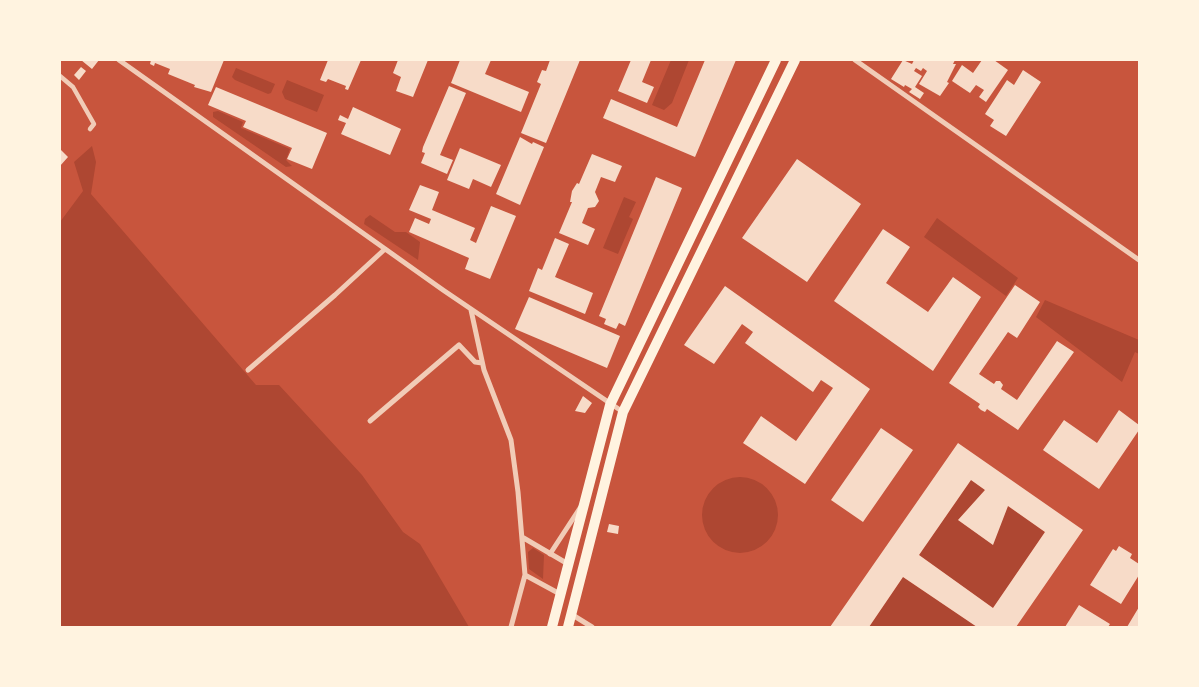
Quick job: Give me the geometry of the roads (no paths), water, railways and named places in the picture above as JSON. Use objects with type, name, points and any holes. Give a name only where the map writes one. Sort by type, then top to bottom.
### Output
[{"type":"main road","points":[[552,627],[610,405],[776,60]]},
{"type":"main road","points":[[568,627],[622,412],[795,60]]},
{"type":"street","points":[[119,60],[470,309],[622,412]]},
{"type":"street","points":[[855,60],[1139,260]]},
{"type":"street","points":[[60,76],[73,87],[94,124],[90,129]]},
{"type":"street","points":[[248,370],[335,296],[385,249]]},
{"type":"street","points":[[470,309],[482,363],[511,440],[525,575],[512,627]]},
{"type":"street","points":[[370,421],[459,345],[476,362],[482,363]]},
{"type":"street","points":[[550,554],[583,504]]},
{"type":"street","points":[[522,537],[568,564]]},
{"type":"street","points":[[525,575],[560,594]]},
{"type":"street","points":[[571,614],[592,627]]}]
